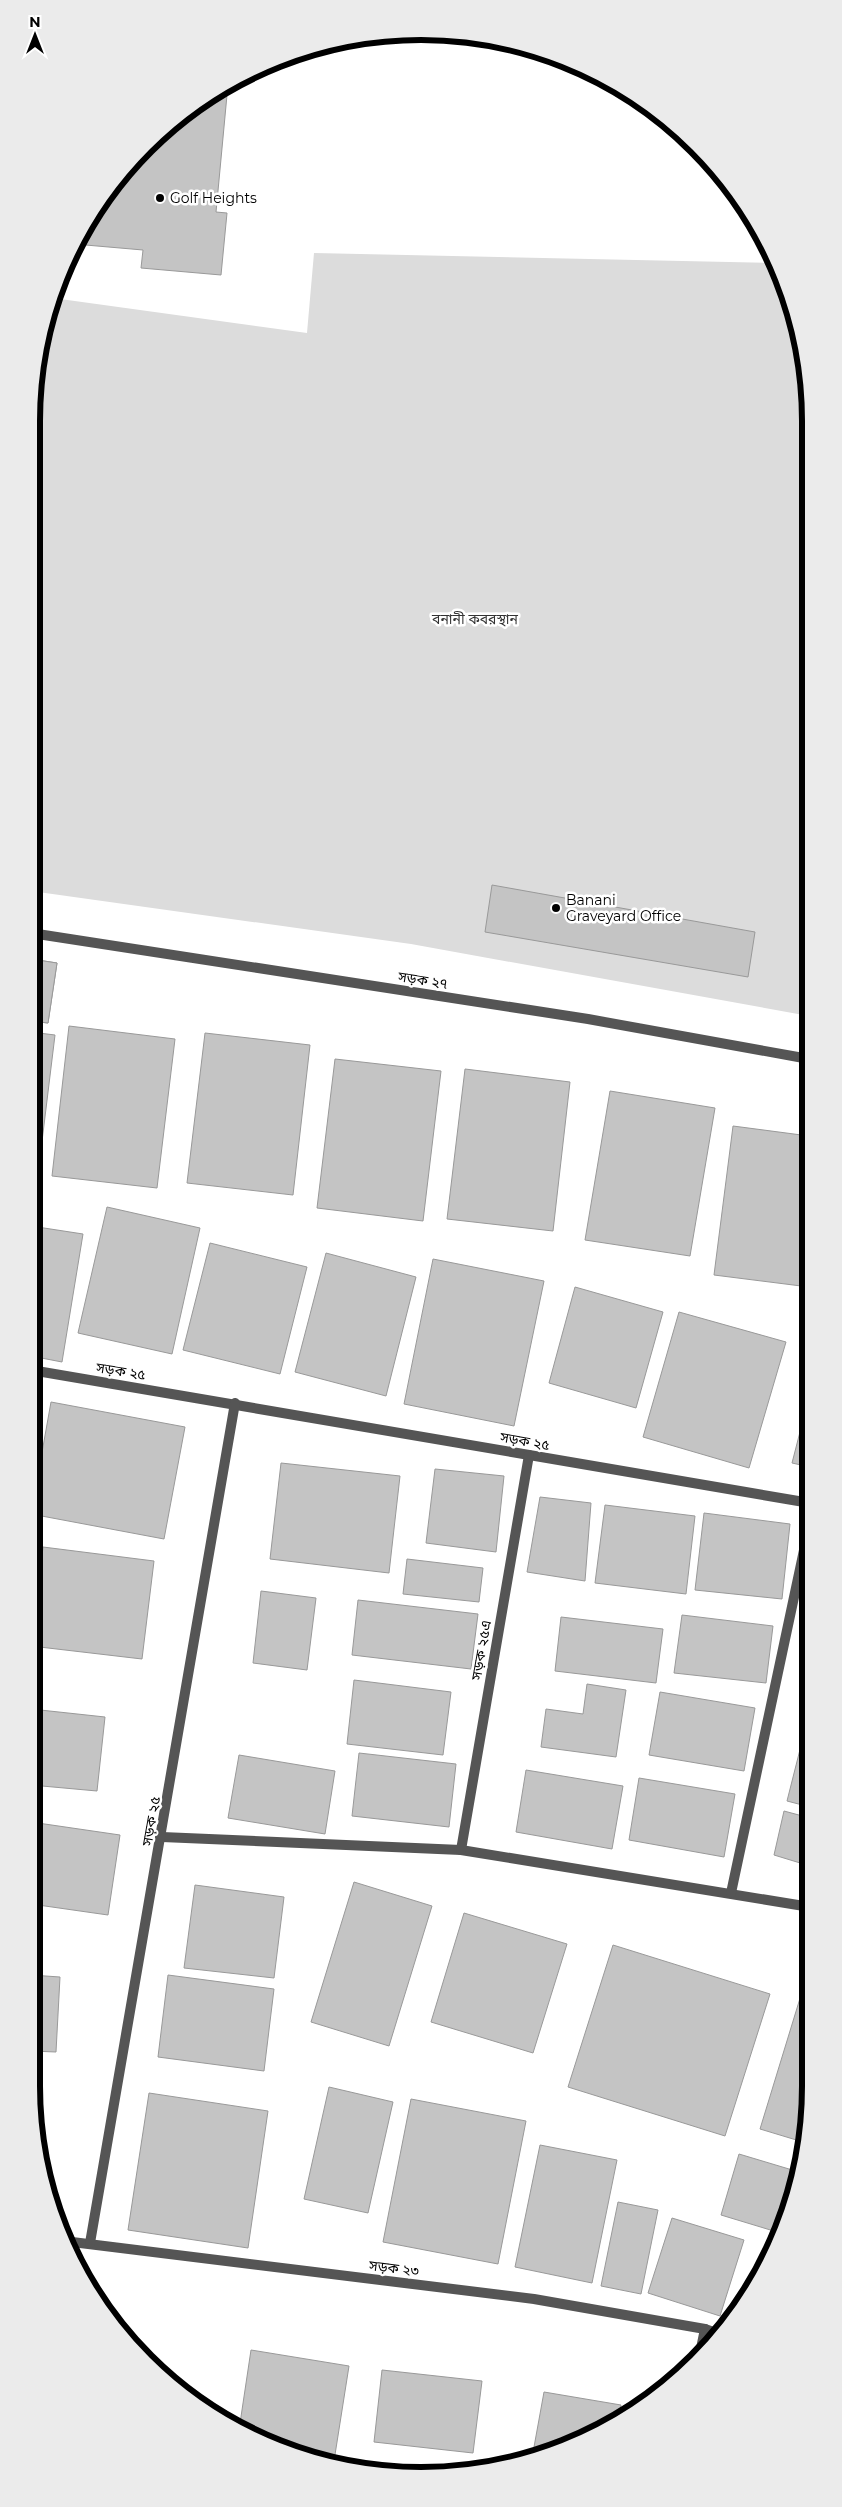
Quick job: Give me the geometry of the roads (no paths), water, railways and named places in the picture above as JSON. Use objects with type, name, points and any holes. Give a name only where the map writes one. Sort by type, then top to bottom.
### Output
[{"type":"street","name":"সড়ক ২৭","points":[[40,934],[588,1019],[802,1058]]},
{"type":"street","name":"সড়ক ২৫","points":[[40,1371],[236,1403],[802,1502]]},
{"type":"street","name":"সড়ক ২৫","points":[[90,2243],[236,1403]]},
{"type":"street","name":"সড়ক ২৫এ","points":[[461,1850],[529,1455]]},
{"type":"street","points":[[731,1893],[802,1560]]},
{"type":"street","points":[[162,1837],[461,1850],[802,1906]]},
{"type":"street","name":"সড়ক ২৩","points":[[73,2242],[534,2300],[712,2331]]},
{"type":"street","points":[[702,2342],[705,2329]]},
{"type":"place","name":"Golf Heights","points":[[160,198]]},
{"type":"place","name":"Banani Graveyard Office","points":[[556,908]]},
{"type":"park label","name":"বনানী কবরস্থান","points":[[475,619]]}]
